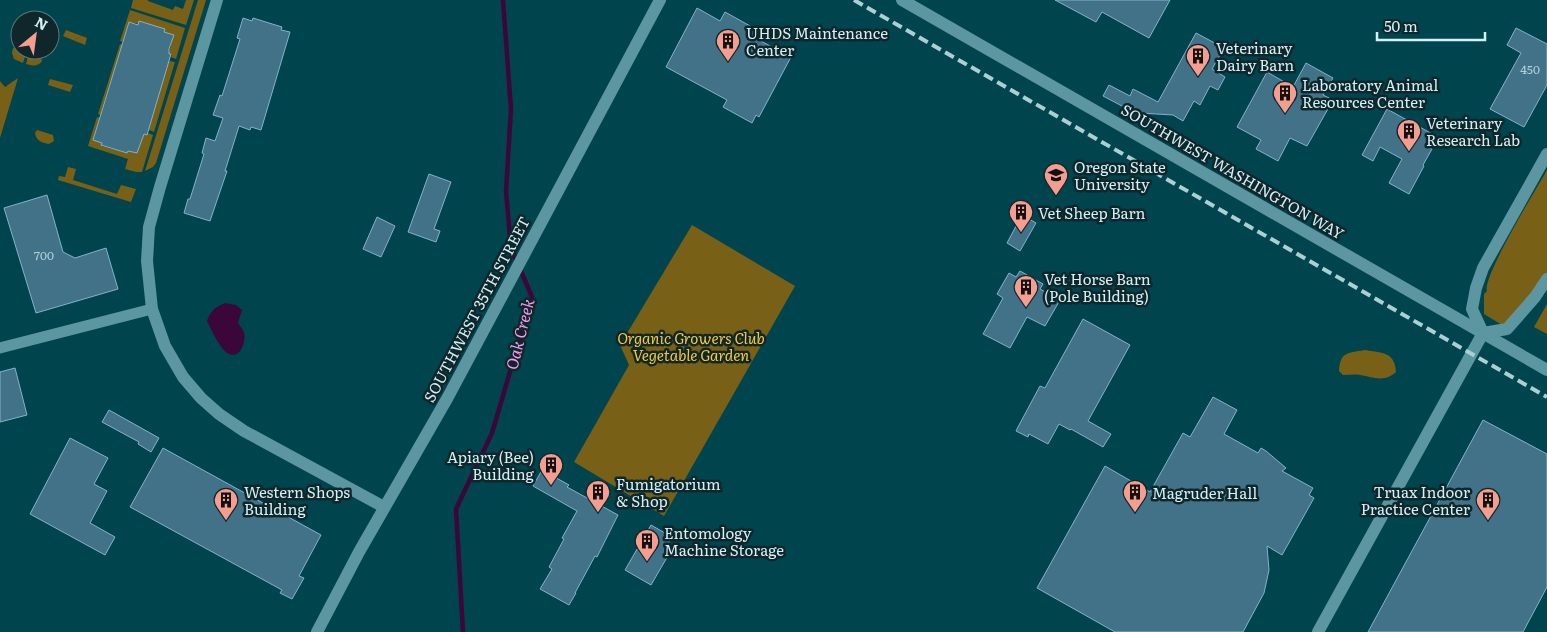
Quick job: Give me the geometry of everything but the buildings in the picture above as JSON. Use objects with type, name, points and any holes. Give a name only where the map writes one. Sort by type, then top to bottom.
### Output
[{"type":"street","points":[[217,0],[149,227],[147,261],[152,308],[165,346],[183,377],[201,398],[219,414],[244,431],[384,506]]},
{"type":"street","name":"SOUTHWEST 35TH STREET","points":[[317,632],[384,506],[448,397],[660,0]]},
{"type":"street","name":"SOUTHWEST WASHINGTON WAY","points":[[902,0],[1547,370]]},
{"type":"street","points":[[1482,333],[1472,309],[1476,288],[1483,268],[1547,154]]},
{"type":"street","points":[[1482,333],[1507,329],[1535,297],[1547,279]]},
{"type":"street","points":[[0,348],[152,308]]},
{"type":"street","points":[[1318,632],[1482,333]]},
{"type":"green space","points":[[133,0],[148,0],[173,10],[175,6],[183,9],[186,0],[194,0],[186,25],[131,8]]},
{"type":"green space","points":[[198,0],[206,0],[156,163],[145,171]]},
{"type":"green space","points":[[130,10],[185,28],[176,59],[169,54],[173,35],[164,32],[165,29],[129,22],[123,42],[120,41]]},
{"type":"green space","points":[[66,30],[87,38],[85,45],[63,36]]},
{"type":"green space","points":[[120,44],[131,47],[121,49],[101,112],[110,118],[98,114]]},
{"type":"green space","points":[[27,60],[42,61],[33,66],[26,64]]},
{"type":"green space","points":[[164,60],[175,62],[154,132],[144,126],[159,93],[168,63]]},
{"type":"green space","points":[[18,78],[0,138],[0,81],[5,87]]},
{"type":"green space","points":[[50,79],[73,85],[70,92],[48,85]]},
{"type":"green space","points":[[97,117],[109,120],[108,122],[99,120],[93,140],[102,143],[102,146],[127,153],[128,151],[137,153],[144,134],[153,135],[142,172],[125,169],[128,159],[88,146]]},
{"type":"green space","points":[[37,130],[53,135],[54,141],[49,144],[39,141],[35,133]]},
{"type":"green space","points":[[68,167],[76,169],[73,180],[117,194],[121,185],[136,189],[131,202],[58,180],[59,176],[65,177]]},
{"type":"green space","points":[[1547,170],[1547,274],[1532,300],[1502,325],[1484,314],[1484,294],[1487,291],[1488,283],[1501,251]]},
{"type":"green space","name":"Organic Growers Club Vegetable Garden","points":[[692,225],[795,286],[664,516],[574,462],[629,365],[620,345]]},
{"type":"green space","points":[[1547,304],[1547,334],[1534,327]]},
{"type":"green space","points":[[1365,350],[1386,354],[1393,360],[1396,372],[1387,377],[1379,378],[1343,375],[1339,371],[1343,356]]},
{"type":"shaded area","points":[[225,303],[236,305],[242,310],[238,323],[244,332],[244,340],[240,352],[233,355],[223,349],[207,321],[214,310]]},
{"type":"waterway","name":"Oak Creek","points":[[503,0],[511,109],[506,191],[511,248],[517,262]]},
{"type":"waterway","name":"Oak Creek","points":[[463,632],[456,509],[492,433],[532,297],[520,269]]},
{"type":"railway","points":[[854,0],[1547,397]]},
{"type":"place","name":"UHDS Maintenance Center","points":[[728,62]]},
{"type":"place","name":"Veterinary Dairy Barn","points":[[1198,77]]},
{"type":"place","name":"Laboratory Animal Resources Center","points":[[1285,114]]},
{"type":"place","name":"Veterinary Research Lab","points":[[1409,152]]},
{"type":"place","name":"Oregon State University","points":[[1056,196]]},
{"type":"place","name":"Vet Sheep Barn","points":[[1021,233]]},
{"type":"place","name":"Vet Horse Barn (Pole Building)","points":[[1026,308]]},
{"type":"place","name":"Apiary (Bee) Building","points":[[551,486]]},
{"type":"place","name":"Fumigatorium & Shop","points":[[598,513]]},
{"type":"place","name":"Magruder Hall","points":[[1135,513]]},
{"type":"place","name":"Western Shops Building","points":[[226,521]]},
{"type":"place","name":"Truax Indoor Practice Center","points":[[1488,521]]},
{"type":"place","name":"Entomology Machine Storage","points":[[647,562]]}]
